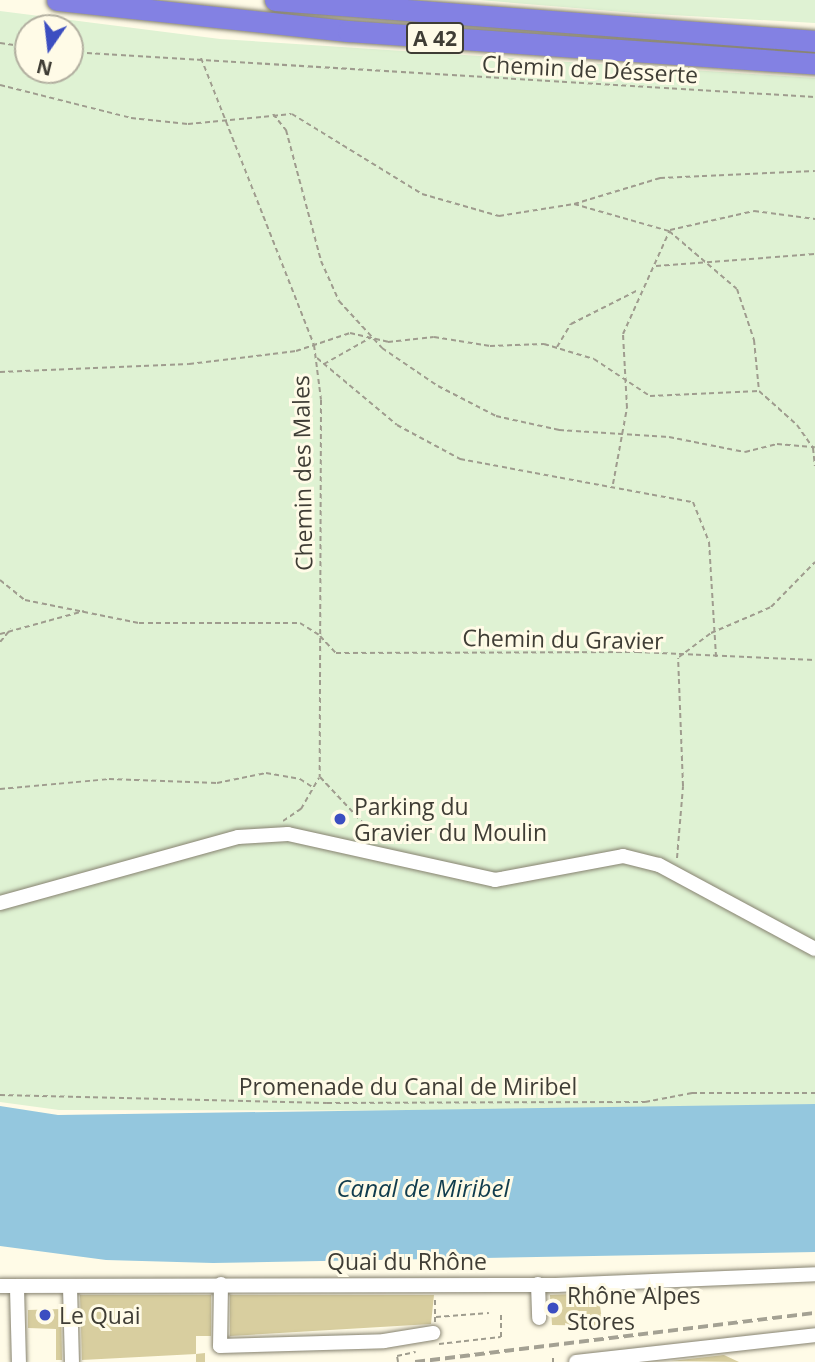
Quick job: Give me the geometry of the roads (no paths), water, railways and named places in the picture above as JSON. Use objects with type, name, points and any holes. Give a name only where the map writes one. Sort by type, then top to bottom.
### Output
[{"type":"highway","name":"A 42","points":[[57,0],[375,33],[815,64]]},
{"type":"highway","name":"A 42","points":[[275,0],[815,41]]},
{"type":"street","points":[[0,902],[239,836],[288,834],[372,850],[495,880],[623,856],[675,873],[815,949]]},
{"type":"street","name":"Quai du Rhône","points":[[0,1286],[538,1284],[815,1274]]},
{"type":"street","points":[[220,1284],[220,1346],[384,1341],[433,1334]]},
{"type":"street","points":[[538,1284],[539,1318]]},
{"type":"street","points":[[70,1287],[72,1362]]},
{"type":"street","points":[[17,1288],[19,1362]]},
{"type":"street","points":[[576,1362],[815,1335]]},
{"type":"water","name":"Canal de Miribel","points":[[815,1104],[815,1252],[213,1263],[106,1260],[0,1246],[0,1106],[58,1115]]},
{"type":"railway","points":[[415,1362],[815,1313]]},
{"type":"place","name":"Parking du Gravier du Moulin","points":[[340,819]]},
{"type":"place","name":"Rhône Alpes Stores","points":[[553,1308]]},
{"type":"place","name":"Le Quai","points":[[45,1315]]}]
